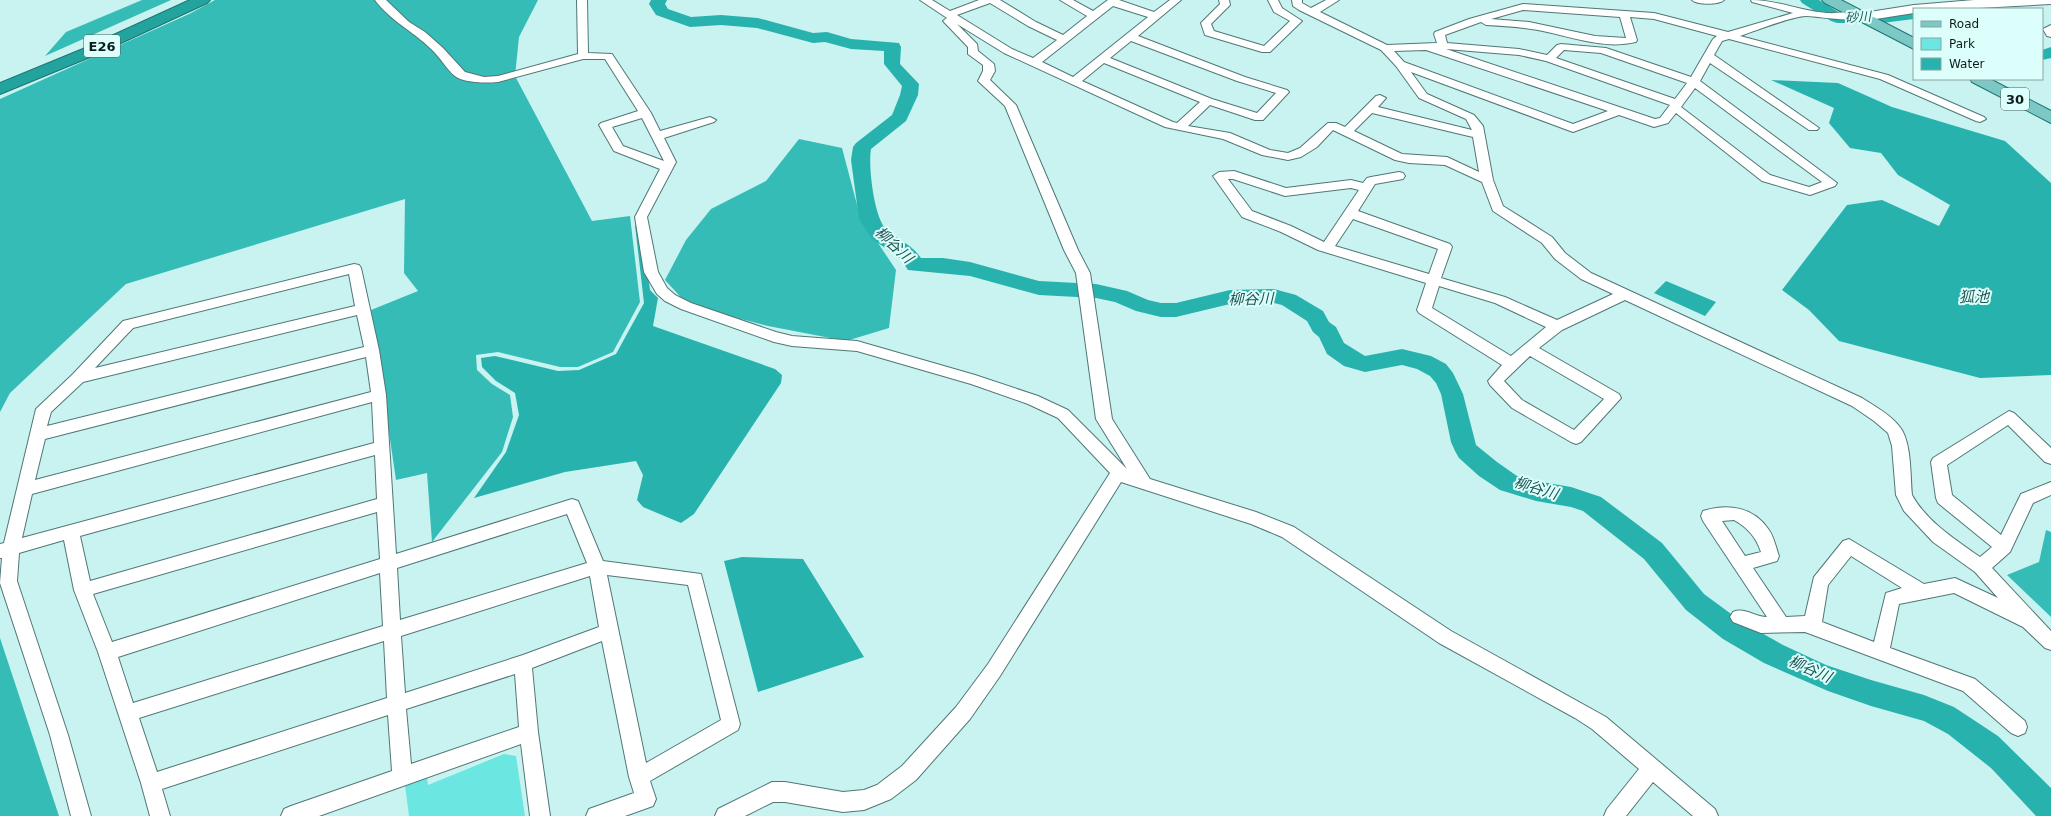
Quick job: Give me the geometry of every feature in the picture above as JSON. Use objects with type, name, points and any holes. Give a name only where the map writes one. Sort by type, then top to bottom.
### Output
[{"type":"highway","name":"E26","points":[[0,81],[84,47],[187,0]]},
{"type":"highway","name":"E26","points":[[0,89],[90,52],[202,0]]},
{"type":"main road","points":[[1830,0],[1913,43]]},
{"type":"main road","name":"30","points":[[1980,80],[2051,118]]},
{"type":"street","points":[[380,0],[405,24],[421,34],[439,50],[461,75],[470,79],[498,79],[583,56],[608,56],[645,113],[670,162],[641,217],[651,272],[662,291],[670,298],[686,306],[774,337],[792,341],[856,346],[975,380],[1033,400],[1063,414],[1119,472],[1130,479],[1256,519],[1288,532],[1445,637],[1582,712],[1599,723],[1708,816]]},
{"type":"street","points":[[582,0],[583,56]]},
{"type":"street","points":[[925,0],[993,42],[1034,63],[1155,120],[1179,128],[1226,136],[1261,151],[1284,157],[1299,156],[1332,125],[1399,157],[1447,161],[1487,180]]},
{"type":"street","points":[[948,14],[988,0]]},
{"type":"street","points":[[993,0],[1032,24],[1064,39]]},
{"type":"street","points":[[1066,0],[1094,16]]},
{"type":"street","points":[[1074,82],[1176,0]]},
{"type":"street","points":[[1224,0],[1225,5],[1206,23],[1209,33],[1266,50],[1279,36],[1297,21],[1278,10],[1273,0]]},
{"type":"street","points":[[1297,0],[1302,8],[1385,48],[1400,64],[1423,96],[1470,117],[1477,126],[1487,180],[1497,208],[1547,240],[1560,256],[1586,276],[1857,402],[1879,417],[1894,430],[1900,446],[1904,495],[1910,506],[1939,537],[1981,567],[2031,623],[2051,642]]},
{"type":"street","points":[[1312,12],[1334,0]]},
{"type":"street","points":[[1697,0],[1719,0]]},
{"type":"street","points":[[1756,0],[1804,13],[1829,16],[1861,16],[1913,9]]},
{"type":"street","points":[[1034,63],[1113,1],[1156,16]]},
{"type":"street","points":[[1927,8],[1996,2],[2051,1]]},
{"type":"street","points":[[1443,46],[1438,34],[1473,21],[1523,7],[1654,16],[1884,77],[1980,119]]},
{"type":"street","points":[[1428,47],[1617,112],[1654,123],[1664,121],[1677,106],[1694,82],[1718,39],[1804,13]]},
{"type":"street","points":[[948,14],[947,20],[973,46],[972,52],[989,64],[989,71],[984,81],[1010,105],[1071,250],[1083,273],[1104,419],[1145,484]]},
{"type":"street","points":[[1473,21],[1528,24],[1595,38],[1626,42],[1632,40],[1624,14]]},
{"type":"street","points":[[2051,28],[2048,29],[2051,34]]},
{"type":"street","points":[[1103,59],[1208,101],[1258,118],[1282,92],[1241,79],[1130,37]]},
{"type":"street","points":[[1385,48],[1443,46],[1519,52],[1549,59],[1677,106],[1766,178],[1810,191],[1831,183],[1694,82],[1602,50],[1561,47],[1549,59]]},
{"type":"street","points":[[1708,56],[1813,128]]},
{"type":"street","points":[[1400,64],[1572,128],[1617,112]]},
{"type":"street","points":[[1347,132],[1371,109],[1380,98]]},
{"type":"street","points":[[1179,128],[1208,101]]},
{"type":"street","points":[[1371,109],[1478,136]]},
{"type":"street","points":[[645,113],[605,125],[618,148],[667,167]]},
{"type":"street","points":[[656,136],[710,120]]},
{"type":"street","points":[[1365,188],[1351,184],[1285,192],[1234,175],[1219,176],[1248,214],[1286,229],[1327,248],[1500,300],[1557,326]]},
{"type":"street","points":[[1327,248],[1371,181],[1399,176]]},
{"type":"street","points":[[1350,212],[1445,247],[1424,310],[1512,364]]},
{"type":"street","points":[[81,816],[59,735],[8,581],[6,550],[26,489],[44,409],[78,378],[128,324],[354,268],[372,350],[378,395],[386,503],[396,703],[402,776]]},
{"type":"street","points":[[1528,348],[1614,398],[1576,438],[1517,404],[1495,381],[1528,348],[1542,336],[1557,326],[1625,294]]},
{"type":"street","points":[[78,378],[363,309]]},
{"type":"street","points":[[37,436],[372,350]]},
{"type":"street","points":[[26,489],[378,395]]},
{"type":"street","points":[[2004,547],[1944,498],[1939,462],[2009,417],[2051,458]]},
{"type":"street","points":[[6,550],[381,447]]},
{"type":"street","points":[[725,816],[772,792],[785,792],[843,802],[864,800],[884,792],[910,773],[963,712],[994,670],[1119,472]]},
{"type":"street","points":[[1981,567],[2004,547],[2027,499],[2051,488]]},
{"type":"street","points":[[83,590],[386,503]]},
{"type":"street","points":[[107,652],[572,506],[597,567],[608,631],[639,777],[646,799],[596,816]]},
{"type":"street","points":[[71,532],[83,590],[107,652],[128,713],[160,816]]},
{"type":"street","points":[[1812,627],[1820,582],[1849,546],[1922,592]]},
{"type":"street","points":[[1741,564],[1782,625]]},
{"type":"street","points":[[128,713],[597,567],[695,579],[731,724],[639,777]]},
{"type":"street","points":[[1880,653],[1892,598],[1955,585],[2031,623]]},
{"type":"street","points":[[1739,617],[1762,625],[1805,624],[1969,685],[2018,727]]},
{"type":"street","points":[[151,783],[523,663],[608,631]]},
{"type":"street","points":[[523,663],[528,732],[540,816]]},
{"type":"street","points":[[291,816],[528,732]]},
{"type":"street","points":[[1614,816],[1652,768]]},
{"type":"green space","points":[[504,754],[516,756],[525,816],[409,816],[405,785],[427,777],[428,785]]},
{"type":"shaded area","points":[[142,0],[171,0],[45,56],[66,32]]},
{"type":"shaded area","points":[[215,0],[538,0],[519,37],[515,76],[592,221],[630,216],[640,302],[613,352],[578,367],[560,367],[498,352],[476,355],[477,370],[492,384],[510,395],[513,417],[502,452],[432,542],[427,473],[396,480],[371,310],[418,291],[404,273],[405,199],[126,284],[10,393],[0,412],[0,99],[189,14]]},
{"type":"shaded area","points":[[799,139],[842,148],[860,216],[896,270],[889,328],[846,341],[768,326],[688,305],[665,280],[686,240],[711,209],[766,181]]},
{"type":"shaded area","points":[[2046,530],[2051,532],[2051,617],[2007,575],[2039,562]]},
{"type":"shaded area","points":[[0,638],[59,816],[0,816]]},
{"type":"water","name":"狐池","points":[[1771,80],[1838,83],[1892,107],[2005,141],[2051,183],[2051,375],[1980,378],[1839,341],[1809,310],[1782,290],[1847,205],[1882,200],[1939,226],[1950,205],[1898,175],[1881,153],[1850,148],[1829,123],[1834,108]]},
{"type":"water","points":[[635,225],[641,225],[650,290],[658,298],[653,326],[775,369],[782,375],[781,383],[694,514],[681,523],[643,507],[637,500],[643,475],[636,461],[565,472],[474,498],[506,452],[519,415],[515,393],[496,381],[482,367],[481,358],[495,356],[558,371],[579,370],[616,354],[644,303]]},
{"type":"water","points":[[1666,281],[1716,302],[1705,316],[1654,293]]},
{"type":"water","points":[[742,557],[803,559],[864,657],[758,692],[724,561]]},
{"type":"waterway","name":"柳谷川","points":[[659,0],[657,4],[662,12],[690,22],[721,20],[758,23],[813,38],[827,37],[836,41],[851,44],[893,47],[892,64],[900,75],[910,84],[910,92],[901,110],[900,117],[862,147],[860,160],[869,219],[879,234],[907,253],[915,265],[943,265],[970,269],[1039,288],[1096,291],[1120,296],[1143,306],[1161,310],[1176,310],[1230,297],[1274,296],[1289,300],[1315,316],[1321,327],[1328,332],[1335,348],[1352,360],[1365,364],[1402,357],[1423,362],[1438,370],[1445,379],[1452,394],[1463,442],[1467,451],[1488,469],[1509,483],[1536,491],[1571,497],[1592,504],[1653,551],[1695,602],[1713,617],[1753,643],[1816,674],[1871,693],[1924,708],[1959,724],[2001,758],[2051,810]]},
{"type":"waterway","name":"砂川","points":[[1808,0],[1837,18],[1882,18],[1913,14]]},
{"type":"waterway","name":"砂川","points":[[2043,55],[2051,52]]}]
